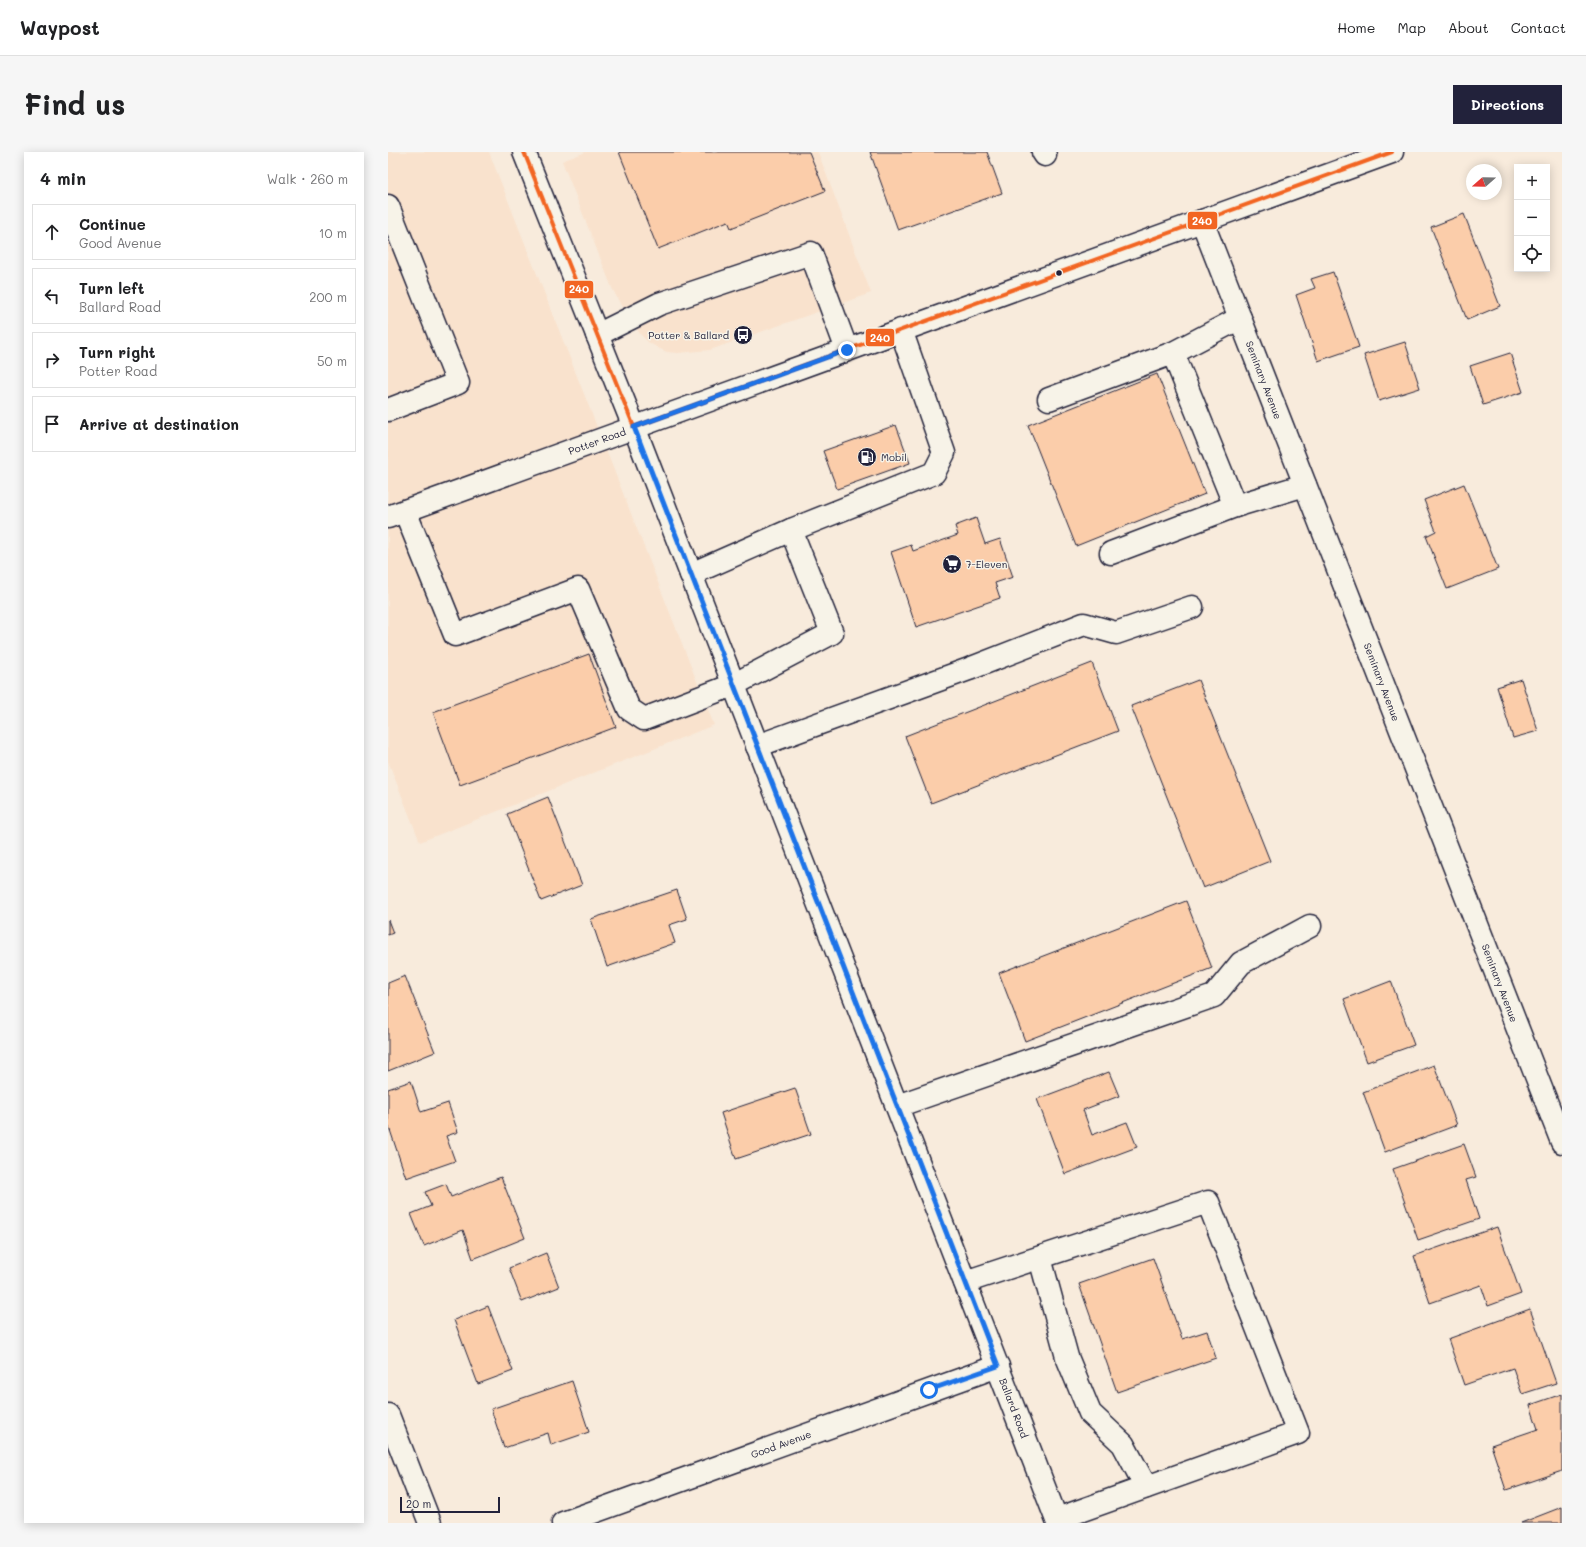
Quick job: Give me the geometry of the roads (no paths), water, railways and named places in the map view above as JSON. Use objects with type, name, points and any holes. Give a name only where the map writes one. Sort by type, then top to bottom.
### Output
[{"type":"street","name":"Ballard Road","points":[[524,152],[634,427],[1057,1521]]},
{"type":"street","name":"Potter Road","points":[[397,514],[1392,152]]},
{"type":"street","points":[[388,206],[458,383],[388,410]]},
{"type":"street","name":"Seminary Avenue","points":[[1202,221],[1562,1142]]},
{"type":"street","points":[[597,335],[658,304],[811,253],[847,350]]},
{"type":"street","points":[[1049,399],[1173,353],[1240,318]]},
{"type":"street","points":[[691,574],[791,530],[934,473],[944,453],[902,330]]},
{"type":"street","points":[[1173,353],[1235,506]]},
{"type":"street","points":[[1111,553],[1235,506],[1305,486]]},
{"type":"street","points":[[397,514],[455,635],[578,589],[629,709],[644,719],[733,685],[832,634],[791,530]]},
{"type":"street","points":[[757,746],[969,669],[1084,624],[1116,633],[1192,607]]},
{"type":"street","points":[[897,1106],[1214,996],[1241,964],[1310,926]]},
{"type":"street","points":[[965,1282],[1208,1202],[1298,1433],[1146,1487],[1057,1521]]},
{"type":"street","points":[[1040,1258],[1067,1357],[1090,1413],[1123,1444],[1146,1487]]},
{"type":"street","name":"Good Avenue","points":[[563,1523],[998,1366]]},
{"type":"street","points":[[388,1414],[430,1523]]},
{"type":"place","name":"Potter & Ballard","points":[[743,335]]},
{"type":"place","name":"Mobil","points":[[867,457]]},
{"type":"place","name":"7-Eleven","points":[[952,564]]}]
